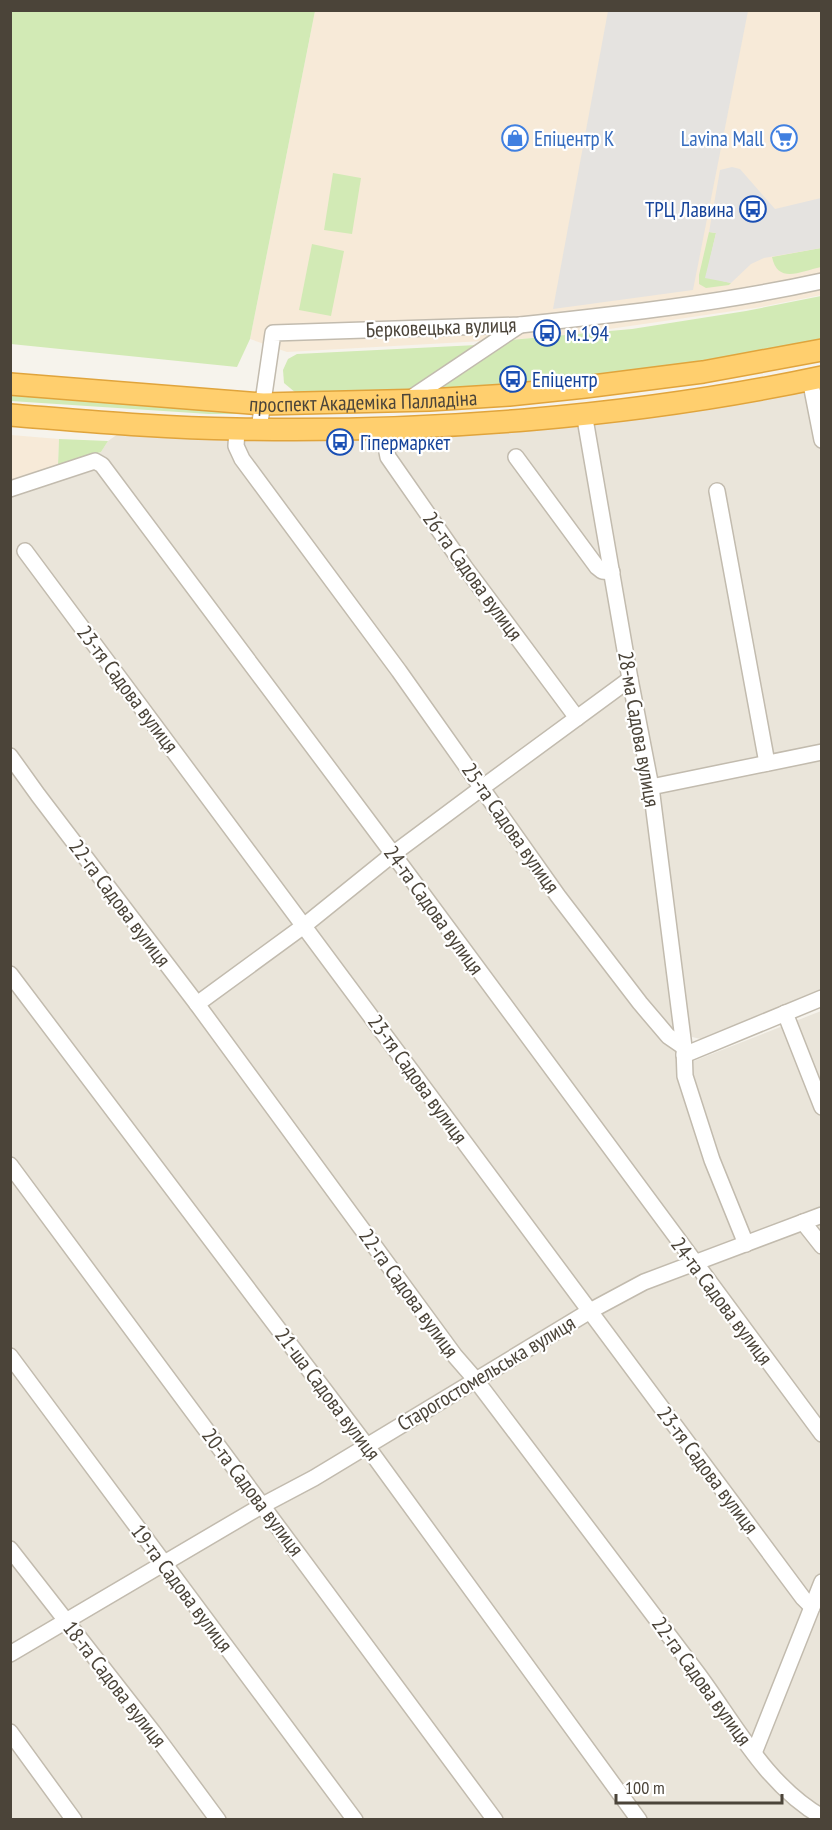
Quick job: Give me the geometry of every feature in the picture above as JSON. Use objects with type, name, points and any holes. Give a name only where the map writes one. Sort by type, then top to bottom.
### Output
[{"type":"highway","name":"проспект Академіка Палладіна","points":[[10,384],[263,404],[406,401],[509,396],[585,387],[703,372],[822,350]]},
{"type":"highway","name":"проспект Академіка Палладіна","points":[[10,415],[125,425],[237,429],[382,428],[584,413],[710,398],[816,378]]},
{"type":"street","name":"Берковецька вулиця","points":[[263,404],[273,333],[520,325],[687,305],[822,281]]},
{"type":"street","points":[[406,401],[520,325]]},
{"type":"street","points":[[816,378],[822,440]]},
{"type":"street","points":[[260,429],[263,404]]},
{"type":"street","name":"28-ма Садова вулиця","points":[[584,413],[651,787],[684,1051]]},
{"type":"street","name":"26-та Садова вулиця","points":[[382,428],[388,457],[464,566],[577,718]]},
{"type":"street","name":"25-та Садова вулиця","points":[[237,429],[236,447],[242,459],[483,787],[558,896],[640,1003],[684,1051]]},
{"type":"street","points":[[516,457],[597,567],[602,571],[612,572]]},
{"type":"street","name":"24-та Садова вулиця","points":[[10,489],[82,464],[95,461],[102,465],[822,1434]]},
{"type":"street","points":[[717,491],[767,763]]},
{"type":"street","name":"23-тя Садова вулиця","points":[[25,551],[803,1598],[812,1607]]},
{"type":"street","points":[[197,1004],[305,925],[393,854],[630,679]]},
{"type":"street","points":[[651,787],[822,752]]},
{"type":"street","name":"22-га Садова вулиця","points":[[10,756],[197,1004],[455,1356],[475,1379],[711,1692],[754,1753],[781,1787],[808,1809],[822,1817]]},
{"type":"street","name":"21-ша Садова вулиця","points":[[10,974],[366,1444],[639,1820]]},
{"type":"street","points":[[746,1244],[712,1160],[691,1098],[685,1076],[684,1051],[822,998]]},
{"type":"street","points":[[785,1013],[822,1107]]},
{"type":"street","name":"20-та Садова вулиця","points":[[10,1165],[495,1820]]},
{"type":"street","name":"Старогостомельська вулиця","points":[[10,1654],[263,1505],[314,1478],[366,1444],[590,1311],[644,1282],[822,1215]]},
{"type":"street","points":[[803,1222],[822,1246]]},
{"type":"street","name":"19-та Садова вулиця","points":[[10,1356],[355,1820]]},
{"type":"street","name":"18-та Садова вулиця","points":[[10,1549],[153,1732],[218,1820]]},
{"type":"street","points":[[754,1753],[822,1582]]},
{"type":"street","points":[[10,1732],[74,1820]]},
{"type":"shaded area","points":[[315,11],[821,11],[821,295],[761,307],[554,337],[287,352],[250,339]]},
{"type":"shaded area","points":[[608,11],[748,11],[693,290],[553,309]]},
{"type":"shaded area","points":[[732,167],[740,169],[775,209],[821,198],[821,248],[764,258],[751,264],[731,283],[705,278],[716,233],[709,232],[720,170]]},
{"type":"shaded area","points":[[821,386],[821,752],[646,783],[681,1066],[821,1011],[821,1819],[11,1819],[11,483],[101,452],[108,441],[118,434],[226,438]]},
{"type":"shaded area","points":[[11,435],[59,439],[58,465],[11,483]]},
{"type":"shaded area","points":[[821,758],[821,990],[701,1039],[692,1037],[689,1029],[658,790]]},
{"type":"green space","points":[[11,10],[315,11],[250,339],[237,367],[11,344]]},
{"type":"green space","points":[[333,173],[361,178],[352,234],[324,230]]},
{"type":"green space","points":[[709,232],[716,233],[706,277],[731,283],[729,285],[706,288],[699,284]]},
{"type":"green space","points":[[312,244],[344,251],[331,316],[299,310]]},
{"type":"green space","points":[[821,248],[821,267],[798,273],[785,274],[779,271],[772,257]]},
{"type":"green space","points":[[821,296],[821,339],[675,365],[429,392],[510,340],[632,329],[746,311]]},
{"type":"green space","points":[[477,345],[408,391],[296,393],[284,383],[283,370],[288,359],[297,354]]},
{"type":"green space","points":[[10,395],[243,412],[243,414],[209,414],[11,401]]},
{"type":"green space","points":[[59,439],[108,441],[101,452],[58,465]]},
{"type":"place","name":"Епіцентр К","points":[[515,138]]},
{"type":"place","name":"Lavina Mall","points":[[784,138]]},
{"type":"place","name":"ТРЦ Лавина","points":[[753,209]]},
{"type":"place","name":"м.194","points":[[547,333]]},
{"type":"place","name":"Епіцентр","points":[[513,379]]},
{"type":"place","name":"Гіпермаркет","points":[[340,442]]}]
